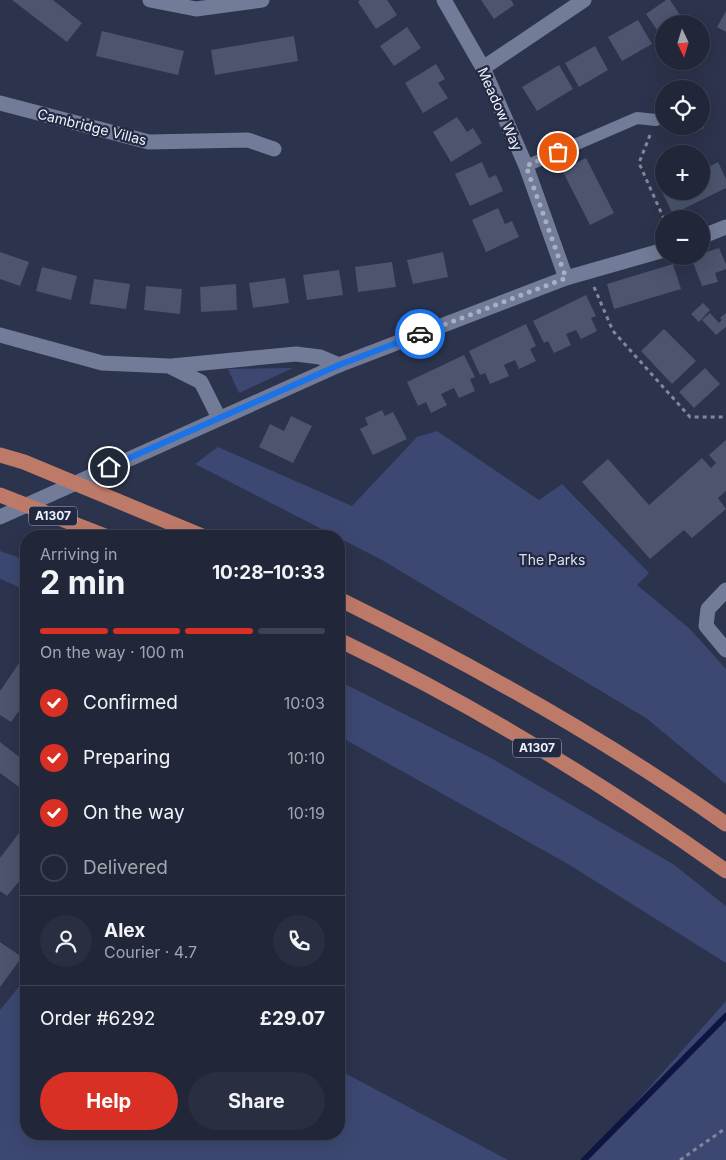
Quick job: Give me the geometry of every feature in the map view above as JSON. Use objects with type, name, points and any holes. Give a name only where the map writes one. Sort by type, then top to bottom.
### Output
[{"type":"main road","points":[[0,450],[24,462]]},
{"type":"main road","name":"A1307","points":[[0,455],[24,462],[188,530]]},
{"type":"main road","name":"A1307","points":[[0,495],[90,530]]},
{"type":"main road","name":"A1307","points":[[345,602],[404,631],[538,704],[680,792],[726,824]]},
{"type":"main road","name":"A1307","points":[[345,643],[386,663],[518,736],[663,826],[726,870]]},
{"type":"street","points":[[150,0],[196,10],[262,0]]},
{"type":"street","name":"Meadow Way","points":[[444,0],[483,68],[526,166],[566,278]]},
{"type":"street","points":[[483,68],[584,0]]},
{"type":"street","name":"Cambridge Villas","points":[[0,103],[149,142],[248,140],[274,149]]},
{"type":"street","points":[[710,233],[726,227]]},
{"type":"street","points":[[0,517],[339,365],[566,278],[655,253]]},
{"type":"street","points":[[0,335],[102,363],[168,366],[296,354],[320,357],[339,365]]},
{"type":"street","points":[[168,366],[201,382],[219,418]]},
{"type":"street","points":[[726,590],[708,609],[706,626],[726,650]]},
{"type":"lane","points":[[526,166],[637,118],[655,120]]},
{"type":"path","points":[[655,123],[639,163],[660,210]]},
{"type":"path","points":[[588,272],[614,331],[690,416],[726,417]]},
{"type":"path","points":[[680,1160],[726,1128]]},
{"type":"green space","points":[[293,368],[239,393],[228,369]]},
{"type":"green space","name":"The Parks","points":[[437,431],[539,500],[562,484],[649,573],[637,585],[690,629],[726,669],[726,784],[646,718],[382,560],[345,541],[345,530],[324,530],[195,464],[218,447],[352,506],[417,437]]},
{"type":"green space","points":[[0,551],[20,558],[20,587],[0,579]]},
{"type":"green space","points":[[345,684],[491,758],[673,864],[726,906],[726,963],[568,864],[345,739]]},
{"type":"green space","points":[[20,985],[20,1140],[345,1140],[345,1073],[508,1160],[0,1160],[0,1010]]},
{"type":"green space","points":[[726,1001],[726,1160],[585,1160]]},
{"type":"building","points":[[12,0],[53,0],[82,23],[67,42]]},
{"type":"building","points":[[360,0],[387,0],[397,15],[376,29],[358,2]]},
{"type":"building","points":[[481,0],[511,0],[514,5],[494,19]]},
{"type":"building","points":[[666,0],[670,0],[680,15],[655,15],[655,27],[646,14]]},
{"type":"building","points":[[726,11],[726,32],[717,27]]},
{"type":"building","points":[[638,20],[652,44],[622,61],[608,37]]},
{"type":"building","points":[[407,27],[421,48],[394,66],[380,46]]},
{"type":"building","points":[[102,31],[184,51],[178,75],[96,56]]},
{"type":"building","points":[[294,36],[298,61],[215,75],[211,50]]},
{"type":"building","points":[[595,46],[608,70],[579,87],[565,63]]},
{"type":"building","points":[[436,64],[445,79],[438,83],[448,98],[423,113],[405,83]]},
{"type":"building","points":[[559,65],[573,89],[537,111],[522,87]]},
{"type":"building","points":[[457,117],[467,132],[473,128],[482,143],[451,162],[433,132]]},
{"type":"building","points":[[586,158],[614,213],[590,225],[562,170]]},
{"type":"building","points":[[482,162],[489,178],[496,175],[503,191],[470,206],[455,174]]},
{"type":"building","points":[[718,162],[726,179],[726,188],[710,196],[710,166]]},
{"type":"building","points":[[666,200],[702,200],[681,210],[671,210]]},
{"type":"building","points":[[498,208],[505,224],[512,221],[519,237],[486,252],[472,220]]},
{"type":"building","points":[[719,248],[726,264],[726,269],[715,273],[718,282],[702,286],[694,265],[710,265],[710,251]]},
{"type":"building","points":[[0,252],[29,262],[20,286],[0,279]]},
{"type":"building","points":[[443,252],[448,277],[413,284],[407,260]]},
{"type":"building","points":[[392,262],[396,287],[358,292],[355,267]]},
{"type":"building","points":[[673,265],[681,289],[614,309],[607,284]]},
{"type":"building","points":[[42,267],[77,276],[71,300],[36,291]]},
{"type":"building","points":[[339,270],[343,295],[307,300],[303,275]]},
{"type":"building","points":[[285,278],[289,303],[253,308],[249,283]]},
{"type":"building","points":[[94,279],[130,284],[126,309],[90,304]]},
{"type":"building","points":[[236,284],[237,310],[201,312],[200,287]]},
{"type":"building","points":[[146,286],[182,289],[180,314],[144,310]]},
{"type":"building","points":[[586,295],[596,316],[591,318],[597,331],[581,339],[576,330],[566,334],[571,345],[554,353],[548,341],[544,343],[533,321]]},
{"type":"building","points":[[703,303],[710,310],[699,322],[691,314]]},
{"type":"building","points":[[710,313],[719,323],[722,320],[720,318],[726,313],[726,327],[716,335],[702,320]]},
{"type":"building","points":[[526,324],[536,346],[530,349],[536,361],[519,369],[515,360],[504,365],[509,376],[490,384],[485,373],[480,375],[469,351]]},
{"type":"building","points":[[664,329],[696,361],[672,384],[641,351]]},
{"type":"building","points":[[464,355],[475,377],[470,379],[475,391],[459,398],[454,388],[441,394],[447,405],[431,413],[426,402],[418,406],[407,382]]},
{"type":"building","points":[[705,368],[720,384],[694,408],[679,392]]},
{"type":"building","points":[[382,410],[385,416],[393,412],[407,439],[373,455],[360,429],[368,425],[365,418]]},
{"type":"building","points":[[291,416],[312,426],[293,463],[259,447],[270,424],[284,431]]},
{"type":"building","points":[[726,440],[726,491],[718,498],[726,509],[692,538],[684,530],[650,559],[582,482],[608,459],[649,505],[702,458],[711,468],[716,463],[709,455]]},
{"type":"building","points":[[20,662],[20,709],[11,722],[0,715],[0,691]]},
{"type":"building","points":[[0,742],[20,757],[20,788],[0,773]]},
{"type":"building","points":[[20,832],[20,880],[7,896],[0,891],[0,858]]},
{"type":"building","points":[[0,942],[20,956],[20,960],[0,987]]},
{"type":"waterway","points":[[584,1160],[726,1016]]},
{"type":"way so far","points":[[420,334],[566,278],[526,166],[558,152]]},
{"type":"route","points":[[109,467],[339,365],[420,334]]}]
